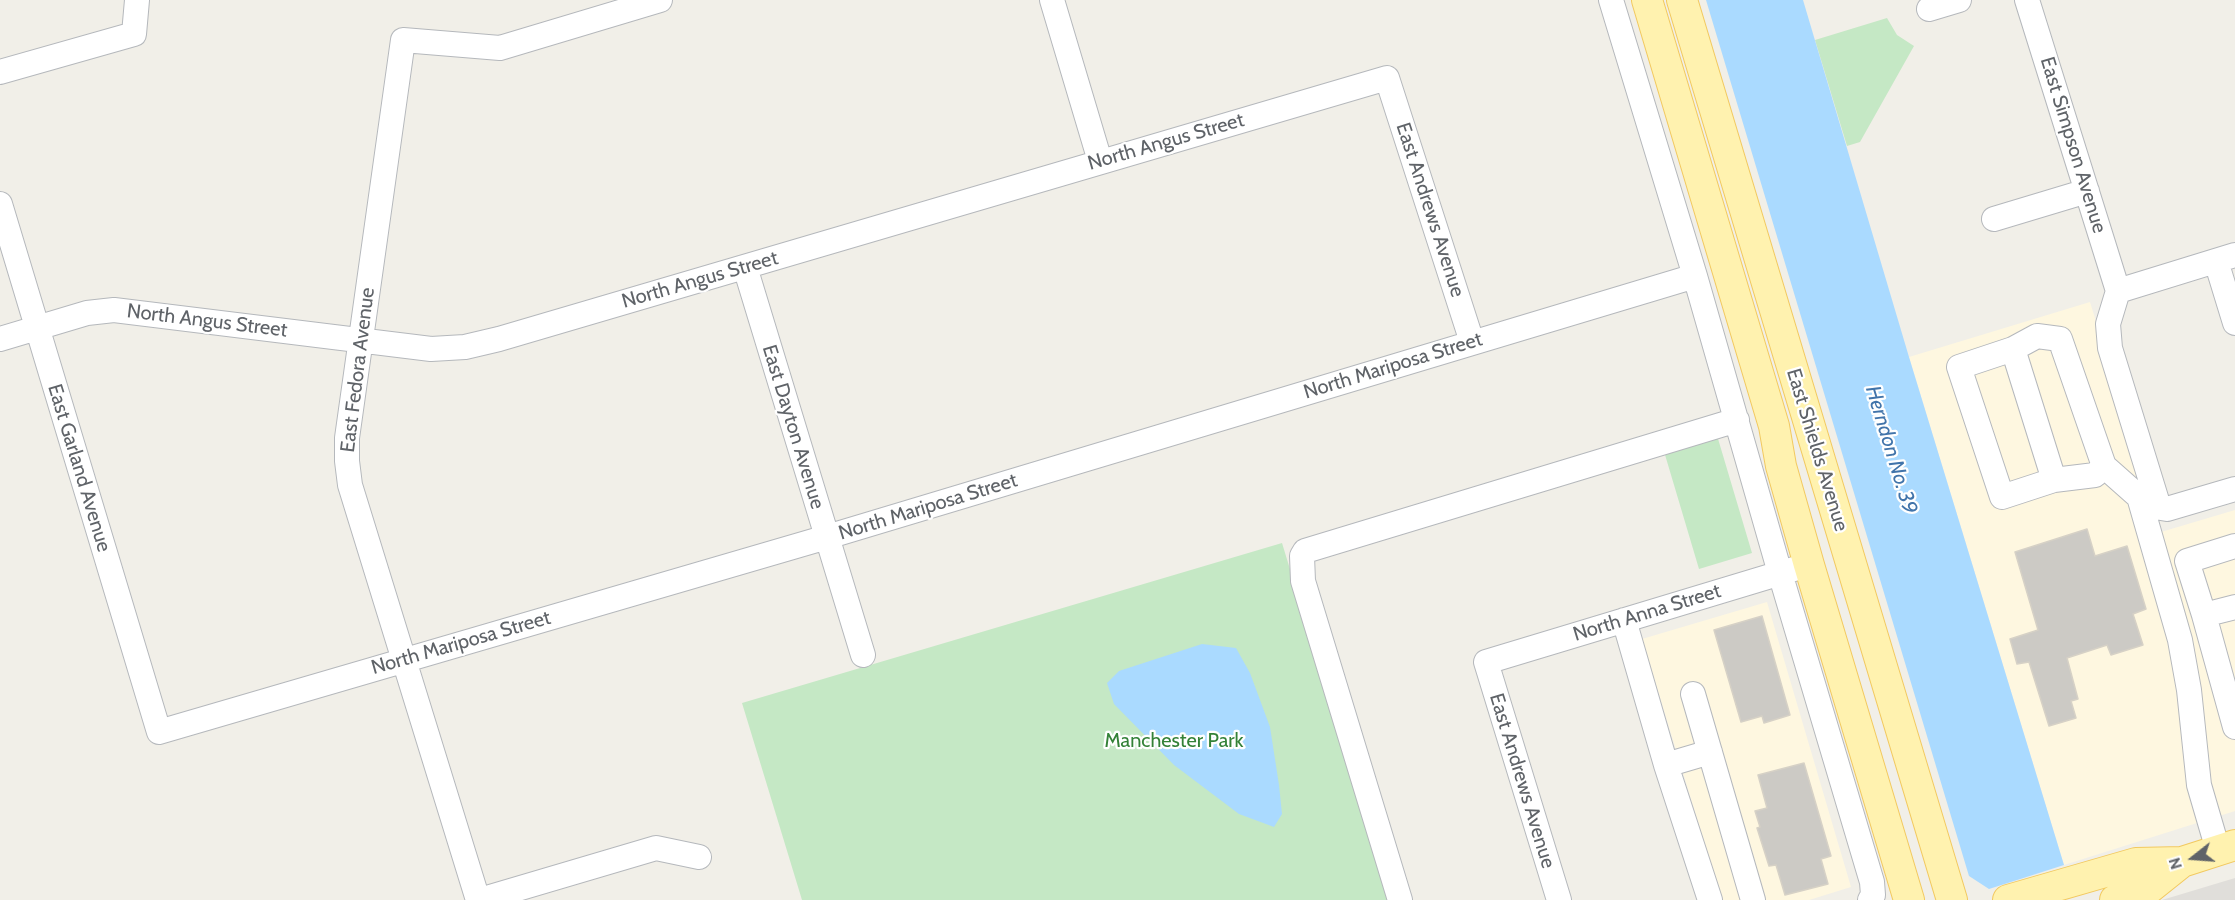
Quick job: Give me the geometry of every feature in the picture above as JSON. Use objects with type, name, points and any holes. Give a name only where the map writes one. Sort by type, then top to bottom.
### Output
[{"type":"main road","name":"East Shields Avenue","points":[[1647,0],[1774,426],[1781,466],[1909,900]]},
{"type":"main road","name":"East Shields Avenue","points":[[1682,0],[1952,900]]},
{"type":"main road","points":[[1809,564],[1832,572],[1838,582],[1867,673],[1903,736]]},
{"type":"main road","points":[[2008,900],[2136,863],[2182,862],[2227,848]]},
{"type":"main road","points":[[2115,900],[2147,890],[2182,862]]},
{"type":"street","points":[[0,72],[134,34],[137,0]]},
{"type":"street","name":"East Fedora Avenue","points":[[479,900],[350,484],[347,461],[347,438],[403,40],[500,48],[660,0]]},
{"type":"street","points":[[1052,0],[1100,161]]},
{"type":"street","points":[[1611,0],[1695,276],[1872,882],[1873,895],[1870,900]]},
{"type":"street","points":[[1929,9],[1959,0]]},
{"type":"street","name":"East Simpson Avenue","points":[[2027,0],[2118,291]]},
{"type":"street","name":"North Angus Street","points":[[0,339],[87,313],[114,310],[431,349],[465,347],[499,339],[1387,78]]},
{"type":"street","name":"East Andrews Avenue","points":[[1387,78],[1472,342]]},
{"type":"street","points":[[1994,219],[2087,191]]},
{"type":"street","name":"East Garland Avenue","points":[[0,204],[159,732]]},
{"type":"street","points":[[2235,323],[2226,258],[2118,291],[2108,324],[2110,348],[2161,508],[2168,509],[2235,489]]},
{"type":"street","name":"East Dayton Avenue","points":[[745,267],[863,655]]},
{"type":"street","name":"North Mariposa Street","points":[[159,732],[826,537],[1695,276]]},
{"type":"street","points":[[2104,466],[2095,475],[2054,480],[2002,497],[1959,367],[2013,349],[2037,336],[2060,339],[2104,466],[2139,497],[2180,640],[2189,690],[2199,785],[2227,848]]},
{"type":"street","points":[[2013,349],[2054,480]]},
{"type":"street","points":[[1400,900],[1303,581],[1302,556],[1305,551],[1308,548],[1737,420]]},
{"type":"street","points":[[2235,546],[2187,561],[2235,728]]},
{"type":"street","name":"North Anna Street","points":[[1486,662],[1809,564]]},
{"type":"street","points":[[2204,615],[2235,607]]},
{"type":"street","points":[[1624,620],[1666,765],[1710,900]]},
{"type":"street","name":"East Andrews Avenue","points":[[1486,662],[1559,900]]},
{"type":"street","points":[[1693,694],[1753,900]]},
{"type":"street","points":[[1666,765],[1710,752]]},
{"type":"street","points":[[479,900],[656,848],[699,857]]},
{"type":"shaded area","points":[[2090,302],[2161,532],[2235,510],[2235,811],[2064,865],[1909,357]]},
{"type":"shaded area","points":[[1767,602],[1851,887],[1809,900],[1722,900],[1642,639]]},
{"type":"shaded area","points":[[2235,878],[2235,900],[2162,900]]},
{"type":"green space","points":[[1887,18],[1897,35],[1914,46],[1860,142],[1847,146],[1815,40]]},
{"type":"green space","points":[[1716,432],[1752,553],[1699,569],[1663,448]]},
{"type":"green space","name":"Manchester Park","points":[[1282,543],[1391,900],[802,900],[742,703]]},
{"type":"water","name":"Herndon No. 39","points":[[1706,0],[1803,0],[2064,865],[1989,889],[1969,876]]},
{"type":"water","points":[[1202,644],[1236,648],[1250,673],[1270,727],[1282,814],[1274,827],[1239,814],[1174,765],[1114,704],[1107,683],[1119,671]]},
{"type":"building","points":[[2087,529],[2095,556],[2127,546],[2146,609],[2133,614],[2143,645],[2111,655],[2107,645],[2067,658],[2078,699],[2071,701],[2076,718],[2049,726],[2029,662],[2017,664],[2010,639],[2038,630],[2015,552]]},
{"type":"building","points":[[1762,616],[1790,715],[1764,723],[1762,716],[1741,722],[1714,630]]},
{"type":"building","points":[[1804,763],[1831,856],[1821,859],[1828,884],[1785,895],[1776,865],[1769,866],[1757,828],[1760,827],[1755,811],[1767,808],[1758,775]]}]
